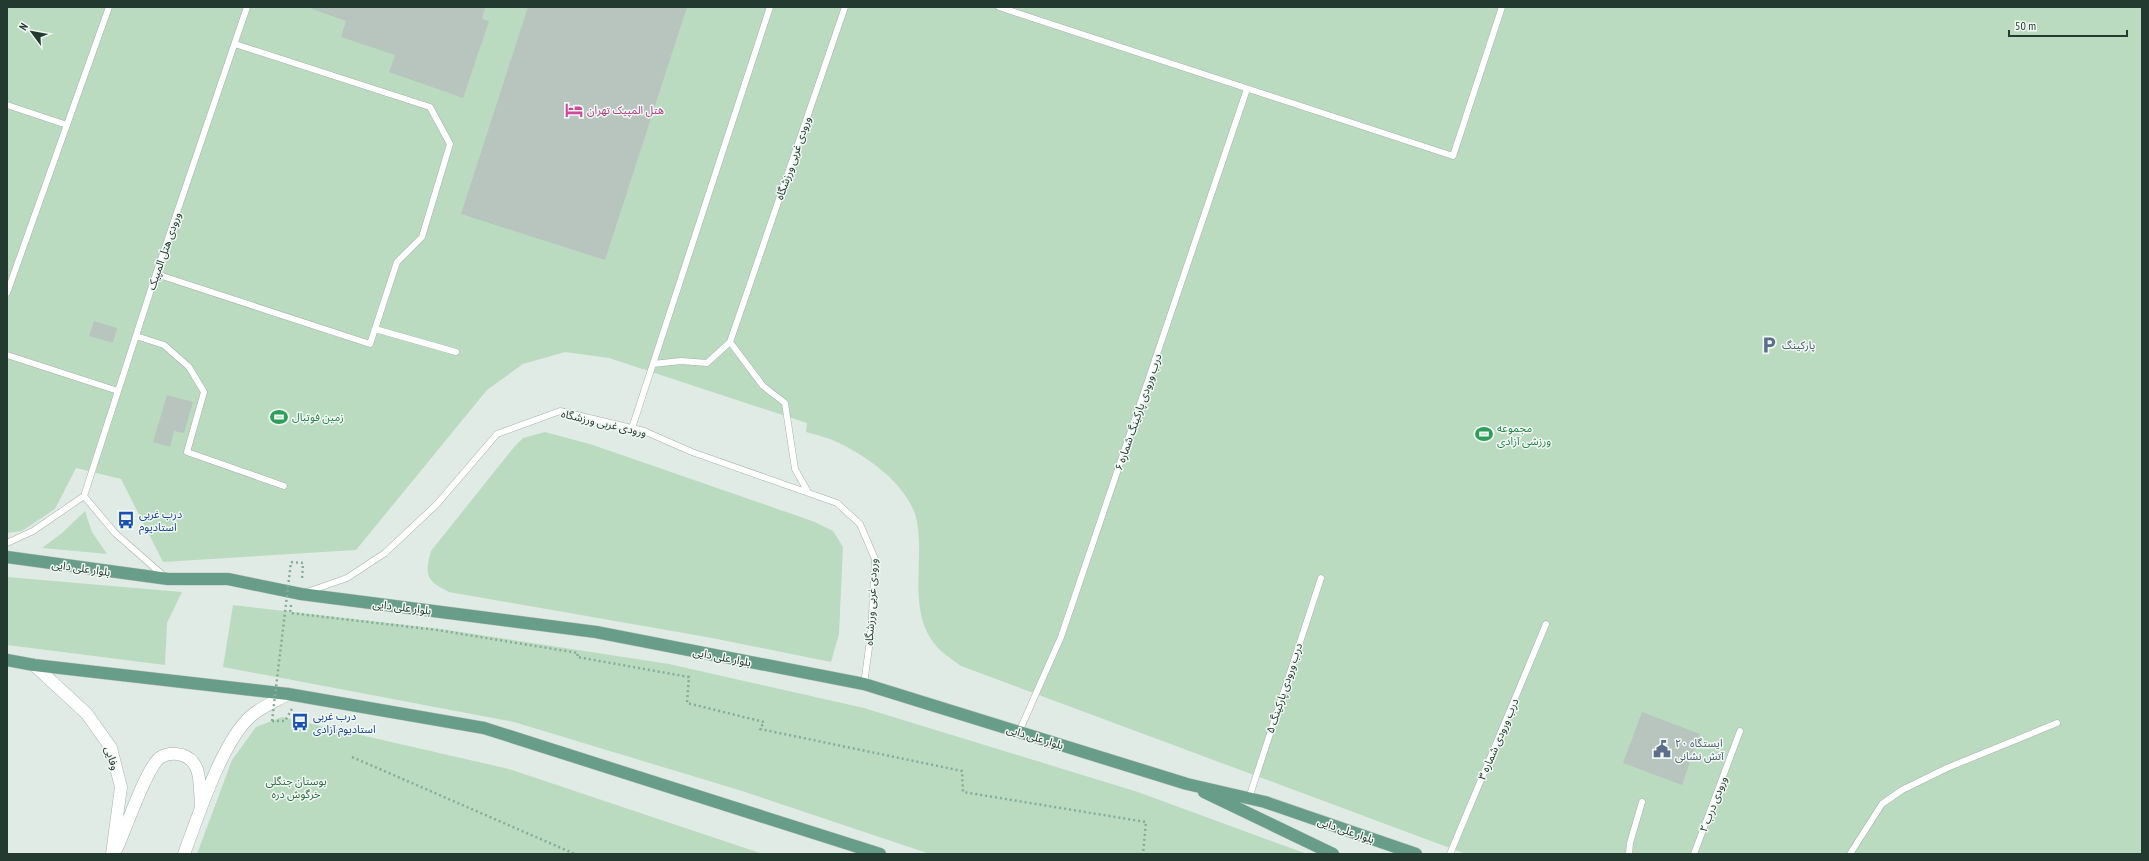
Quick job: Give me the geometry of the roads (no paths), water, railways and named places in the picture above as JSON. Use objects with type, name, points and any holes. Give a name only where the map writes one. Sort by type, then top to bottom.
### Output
[{"type":"main road","name":"بلوار علی دایی","points":[[7,557],[168,579],[228,579],[297,594],[596,632],[864,684],[1187,784],[1265,802],[1416,854]]},
{"type":"main road","points":[[7,660],[34,665],[288,694],[484,728],[880,854]]},
{"type":"main road","points":[[1187,784],[1333,854]]},
{"type":"street","name":"وفایی","points":[[34,665],[87,714],[111,748],[121,787],[114,854]]},
{"type":"street","points":[[184,854],[201,808],[226,750],[238,729],[251,715],[288,694]]},
{"type":"street","points":[[114,854],[148,774],[160,758],[174,753],[187,757],[197,767],[201,808]]},
{"type":"lane","points":[[7,293],[109,7]]},
{"type":"lane","name":"ورودی هتل المپیک","points":[[84,496],[156,274],[248,7]]},
{"type":"lane","points":[[632,428],[770,7]]},
{"type":"lane","name":"ورودی غربی ورزشگاه","points":[[653,364],[681,361],[707,363],[730,342],[845,7]]},
{"type":"lane","points":[[999,7],[1454,156],[1502,7]]},
{"type":"lane","points":[[156,274],[370,344],[397,262],[422,237],[450,144],[430,107],[235,44]]},
{"type":"lane","name":"درب ورودی پارکینگ شماره ۶","points":[[1019,732],[1061,637],[1247,89]]},
{"type":"lane","points":[[7,105],[67,125]]},
{"type":"lane","points":[[375,329],[456,352]]},
{"type":"lane","points":[[136,336],[164,345],[189,367],[204,392],[187,452],[284,486]]},
{"type":"lane","points":[[730,342],[763,386],[785,403],[795,469],[808,492]]},
{"type":"lane","points":[[7,355],[118,391]]},
{"type":"lane","name":"ورودی غربی ورزشگاه","points":[[297,594],[347,578],[385,553],[437,504],[497,434],[560,411],[632,428],[837,502],[860,524],[875,559],[871,633],[864,684]]},
{"type":"lane","points":[[7,543],[33,531],[84,496],[115,534],[168,579]]},
{"type":"lane","name":"درب ورودی پارکینگ ۵","points":[[1249,798],[1321,578]]},
{"type":"lane","name":"درب ورودی شماره ۳","points":[[1450,854],[1546,624]]},
{"type":"lane","points":[[1850,854],[1882,804],[1902,790],[1947,768],[2057,723]]},
{"type":"lane","name":"ورودی درب ۲","points":[[1694,854],[1740,731]]},
{"type":"lane","points":[[1629,854],[1630,842],[1642,802]]},
{"type":"place","name":"هتل المپیک تهران","points":[[574,110]]},
{"type":"place","name":"پارکینگ","points":[[1769,345]]},
{"type":"place","name":"زمین فوتبال","points":[[279,417]]},
{"type":"place","name":"مجموعه ورزشی آزادی","points":[[1484,434]]},
{"type":"place","name":"درب غربی استادیوم","points":[[126,520]]},
{"type":"place","name":"درب غربی استادیوم آزادی","points":[[300,722]]},
{"type":"place","name":"ایستگاه ۲۰ آتش نشانی","points":[[1662,749]]},
{"type":"park label","name":"بوستان جنگلی خرگوش دره","points":[[296,787]]}]
